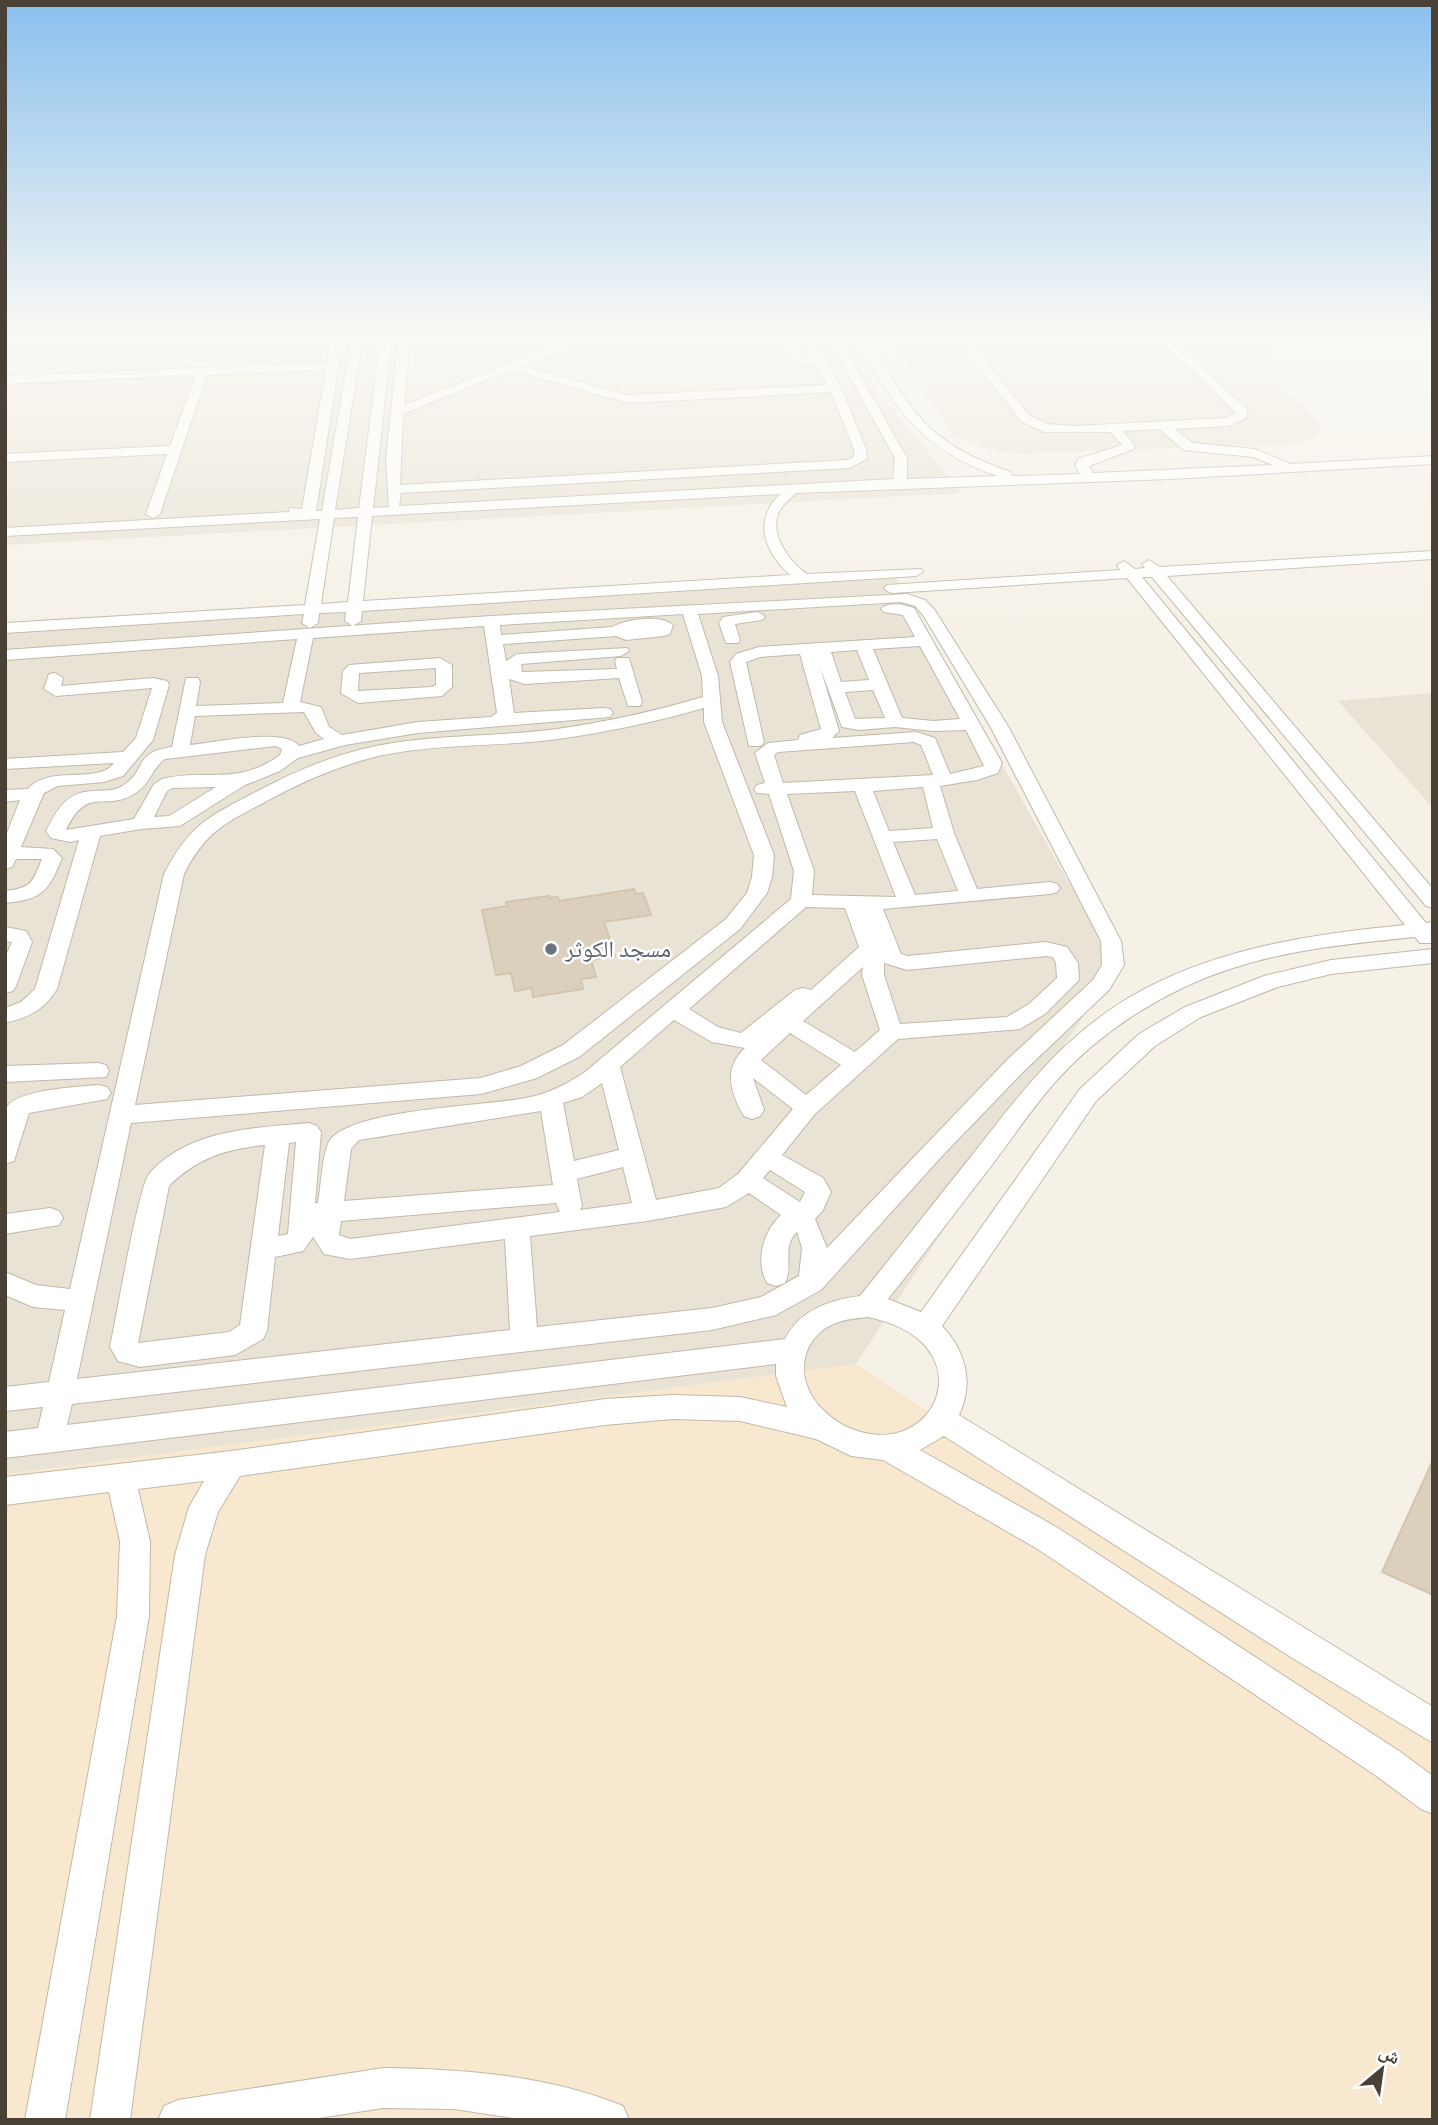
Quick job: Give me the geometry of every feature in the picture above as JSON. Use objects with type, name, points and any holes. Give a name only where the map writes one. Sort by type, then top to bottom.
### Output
[{"type":"street","points":[[153,514],[179,435]]},
{"type":"street","points":[[308,515],[321,435]]},
{"type":"street","points":[[290,706],[309,622],[340,435]]},
{"type":"street","points":[[375,435],[366,512],[363,637],[351,671],[349,693],[358,698],[436,692],[444,687]]},
{"type":"street","points":[[395,510],[393,459],[396,435]]},
{"type":"street","points":[[394,489],[564,480],[566,471],[597,467],[710,462],[717,464],[721,473],[834,466],[860,459],[860,449],[854,435]]},
{"type":"street","points":[[888,435],[901,458],[900,483]]},
{"type":"street","points":[[926,435],[960,458],[1022,480]]},
{"type":"street","points":[[1089,477],[1082,466],[1083,462],[1124,450],[1129,446],[1120,435]]},
{"type":"street","points":[[1174,435],[1189,447],[1255,453],[1289,468]]},
{"type":"street","points":[[5,458],[174,450]]},
{"type":"street","points":[[5,532],[900,483],[1022,480],[1433,460]]},
{"type":"street","points":[[792,489],[776,506],[771,516],[777,550],[788,569],[804,579]]},
{"type":"street","points":[[5,523],[285,509],[308,515]]},
{"type":"street","points":[[363,637],[1433,541]]},
{"type":"street","points":[[1150,565],[1433,555]]},
{"type":"street","points":[[1150,565],[1433,902]]},
{"type":"street","points":[[363,637],[804,579],[1125,567]]},
{"type":"street","points":[[1125,567],[1428,935]]},
{"type":"street","points":[[5,1399],[712,1319],[767,1307],[812,1282],[942,1140],[1101,985],[1113,965],[1111,942],[999,726],[929,612],[920,603],[902,597],[882,597],[689,609],[492,630],[363,637]]},
{"type":"street","points":[[120,1115],[481,1086],[529,1072],[571,1051],[733,924],[753,903],[764,879],[764,855],[713,722],[710,676],[689,609]]},
{"type":"street","points":[[740,790],[944,779],[985,774],[992,769],[993,763],[972,723],[919,641],[909,611],[894,609],[752,635]]},
{"type":"street","points":[[732,640],[727,623],[734,618],[752,635],[813,648],[919,641]]},
{"type":"street","points":[[5,675],[12,649],[309,622]]},
{"type":"street","points":[[5,628],[309,622],[444,665],[447,725]]},
{"type":"street","points":[[492,630],[618,631],[634,702]]},
{"type":"street","points":[[492,630],[506,714],[502,719]]},
{"type":"street","points":[[752,635],[738,662],[755,742]]},
{"type":"street","points":[[863,645],[895,722]]},
{"type":"street","points":[[722,744],[813,738],[830,731],[813,648]]},
{"type":"street","points":[[813,648],[835,687],[848,723],[859,725],[895,722],[933,726],[972,723]]},
{"type":"street","points":[[621,651],[517,659],[513,662],[514,675],[525,680],[526,688],[628,676]]},
{"type":"street","points":[[5,897],[29,895],[38,890],[52,858],[46,853],[7,858],[31,798],[42,785],[54,781],[111,775],[145,738],[161,685],[153,683],[56,691],[52,689],[55,678]]},
{"type":"street","points":[[180,751],[192,682]]},
{"type":"street","points":[[835,687],[880,685]]},
{"type":"street","points":[[50,1439],[174,874],[188,846],[215,821],[286,783],[325,766],[377,751],[433,743],[557,734],[668,713],[712,699]]},
{"type":"street","points":[[186,712],[290,706],[312,708],[324,733],[338,739]]},
{"type":"street","points":[[318,723],[278,741],[180,751],[155,757],[133,787],[121,793],[81,798],[70,803],[57,827],[58,834],[91,834],[141,824],[173,822],[239,781],[267,772],[292,754],[338,739],[380,731],[496,722],[502,719],[604,713]]},
{"type":"street","points":[[933,726],[944,779],[944,833],[970,895]]},
{"type":"street","points":[[801,901],[804,871],[764,753],[775,747],[916,737],[929,742],[944,779]]},
{"type":"street","points":[[278,741],[290,746],[292,754]]},
{"type":"street","points":[[5,764],[129,757]]},
{"type":"street","points":[[54,781],[62,761]]},
{"type":"street","points":[[133,787],[160,788],[178,781],[239,781]]},
{"type":"street","points":[[855,784],[883,837],[944,833]]},
{"type":"street","points":[[855,784],[902,902]]},
{"type":"street","points":[[141,824],[160,788]]},
{"type":"street","points":[[5,796],[31,798]]},
{"type":"street","points":[[5,803],[31,798]]},
{"type":"street","points":[[5,1016],[24,1011],[39,1002],[46,989],[91,834]]},
{"type":"street","points":[[862,904],[892,958],[907,963],[1046,949],[1060,952],[1067,963],[1068,980],[1037,1009],[1012,1024],[891,1032],[807,1108],[747,1181],[726,1197],[350,1249],[333,1247],[326,1237],[340,1146],[351,1134],[370,1128],[530,1106],[551,1101],[584,1085],[801,901],[862,904],[902,902],[1049,888]]},
{"type":"street","points":[[862,904],[874,959],[873,975],[891,1032]]},
{"type":"street","points":[[5,934],[19,936],[22,942],[5,986]]},
{"type":"street","points":[[868,1306],[1048,1075],[1074,1048],[1112,1017],[1189,975],[1247,955],[1309,941],[1428,935]]},
{"type":"street","points":[[751,1110],[740,1076],[741,1067],[746,1060],[870,949]]},
{"type":"street","points":[[926,1327],[1088,1095],[1116,1066],[1147,1040],[1206,1006],[1272,981],[1341,966],[1433,956]]},
{"type":"street","points":[[677,1005],[679,1013],[688,1019],[735,1042],[746,1040],[803,995]]},
{"type":"street","points":[[788,1022],[857,1063]]},
{"type":"street","points":[[746,1060],[807,1108]]},
{"type":"street","points":[[608,1063],[647,1210]]},
{"type":"street","points":[[5,1074],[98,1082],[26,1103],[18,1109],[5,1155]]},
{"type":"street","points":[[551,1101],[571,1220]]},
{"type":"street","points":[[264,1248],[294,1244],[300,1237],[309,1132],[278,1135],[215,1143],[192,1152],[172,1165],[157,1182],[124,1347],[128,1353],[140,1355],[235,1343],[253,1331],[278,1135]]},
{"type":"street","points":[[302,1214],[566,1183],[631,1156]]},
{"type":"street","points":[[767,1157],[814,1185],[819,1192],[817,1200],[799,1217],[787,1223],[777,1238],[773,1256],[776,1275]]},
{"type":"street","points":[[747,1181],[776,1196],[799,1217],[814,1242],[812,1282]]},
{"type":"street","points":[[5,1224],[50,1218]]},
{"type":"street","points":[[517,1227],[524,1341]]},
{"type":"street","points":[[5,1283],[33,1296],[79,1301]]},
{"type":"street","points":[[5,1491],[231,1464],[606,1412],[673,1407],[740,1409],[819,1427],[851,1443],[887,1447],[909,1442],[927,1433],[941,1419],[951,1401],[954,1381],[951,1361],[941,1342],[926,1327],[898,1312],[868,1306],[844,1308],[822,1317],[805,1331],[793,1350],[789,1369],[792,1390],[802,1410],[819,1427]]},
{"type":"street","points":[[5,1445],[793,1350]]},
{"type":"street","points":[[941,1419],[1433,1726]]},
{"type":"street","points":[[887,1447],[1047,1538],[1387,1763],[1433,1797]]},
{"type":"street","points":[[110,2120],[190,1555],[204,1507],[231,1464]]},
{"type":"street","points":[[45,2120],[133,1616],[135,1541],[121,1477]]},
{"type":"street","points":[[178,2120],[383,2088],[453,2089],[534,2101],[609,2120]]},
{"type":"shaded area","points":[[5,435],[914,435],[962,493],[5,545]]},
{"type":"shaded area","points":[[953,435],[1317,435],[1303,442],[1287,444],[1017,454],[980,447]]},
{"type":"shaded area","points":[[896,577],[1116,966],[856,1364],[5,1474],[5,634]]},
{"type":"shaded area","points":[[1433,693],[1433,808],[1338,701]]},
{"type":"shaded area","points":[[856,1364],[1433,1744],[1433,2120],[5,2120],[5,1474]]},
{"type":"building","name":"مسجد الكوثر","points":[[634,889],[636,894],[643,893],[651,915],[604,922],[615,956],[591,960],[596,977],[581,979],[583,989],[533,997],[532,988],[515,991],[511,973],[496,975],[482,910],[507,906],[506,902],[549,896],[558,897],[559,901]]},
{"type":"building","points":[[1433,1460],[1433,1595],[1382,1572]]},
{"type":"place","name":"مسجد الكوثر","points":[[551,949]]}]
